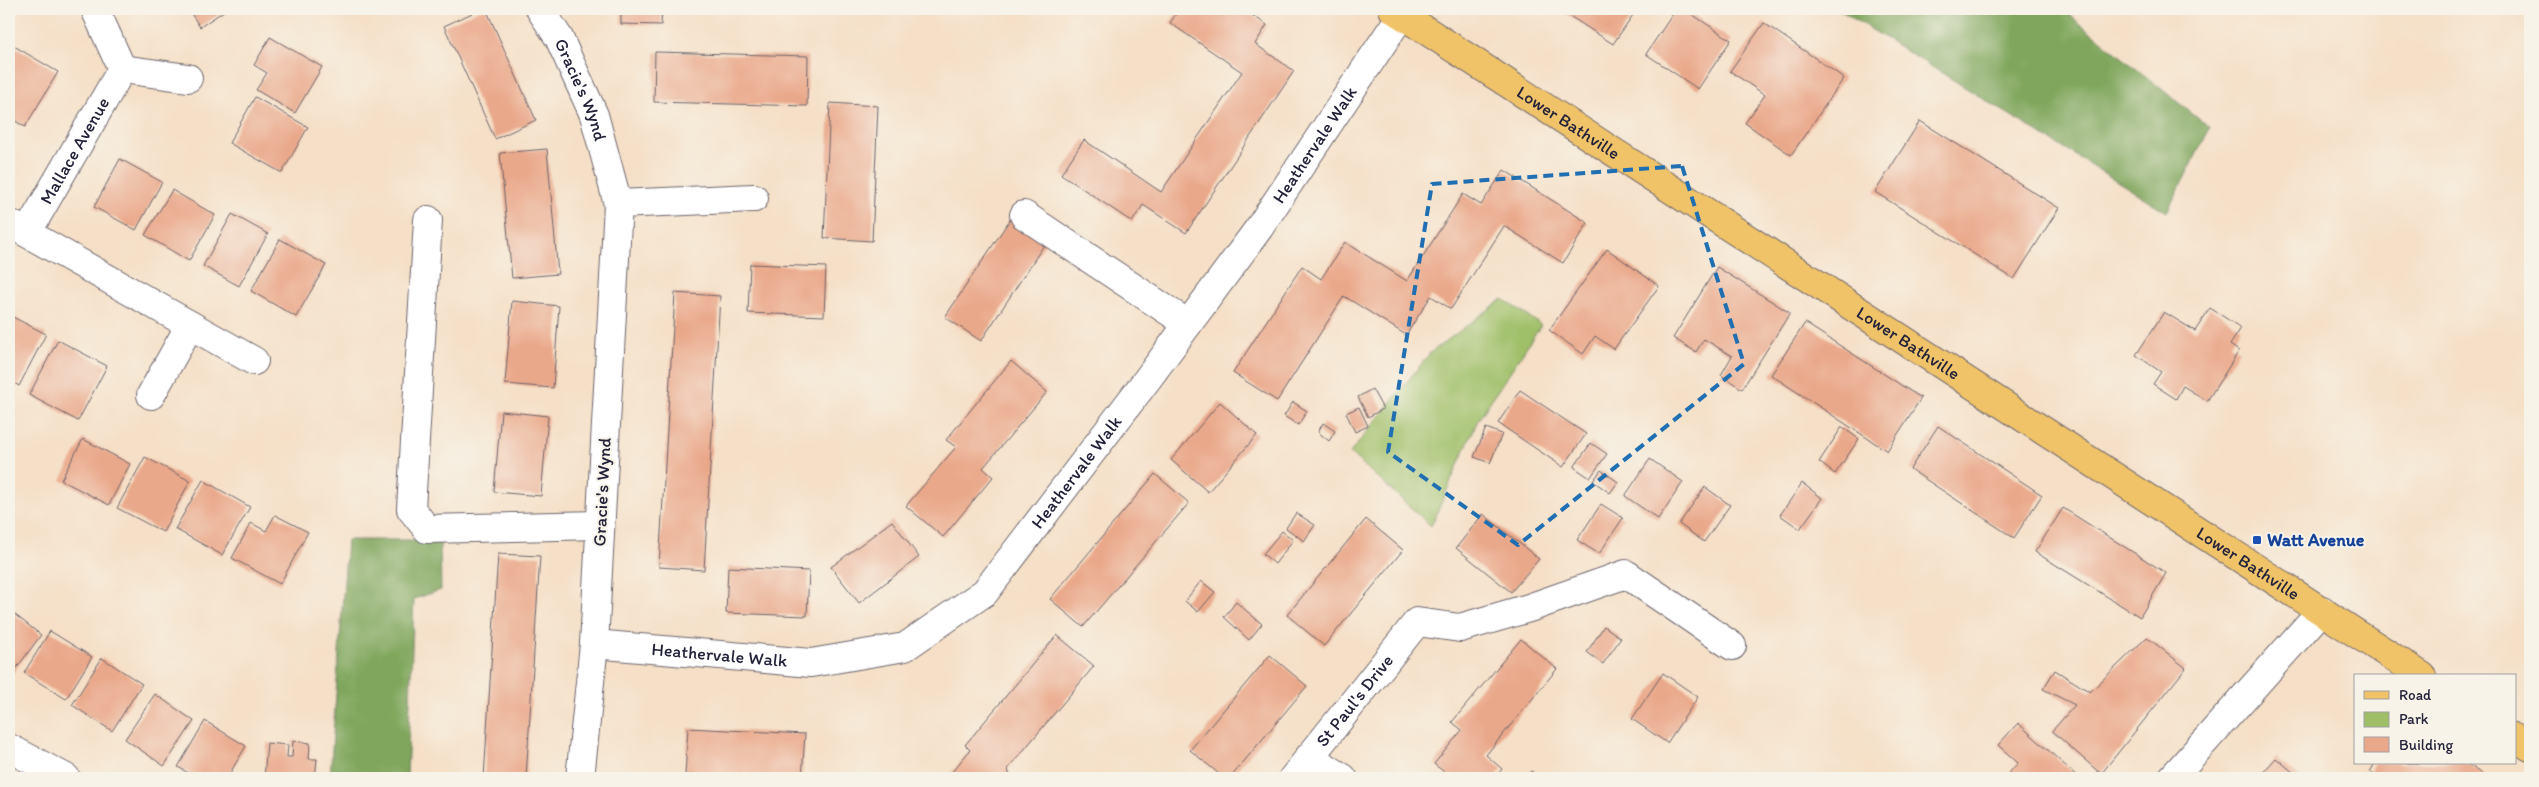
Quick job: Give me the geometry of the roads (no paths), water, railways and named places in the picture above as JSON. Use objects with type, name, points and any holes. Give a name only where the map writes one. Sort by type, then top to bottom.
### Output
[{"type":"main road","name":"Lower Bathville","points":[[1398,12],[2419,674]]},
{"type":"main road","points":[[2516,738],[2530,747]]},
{"type":"street","points":[[95,9],[122,69],[188,78]]},
{"type":"street","name":"Gracie's Wynd","points":[[540,9],[559,38],[594,115],[618,204],[594,644],[580,778]]},
{"type":"street","name":"Heathervale Walk","points":[[594,644],[811,662],[905,647],[985,592],[1259,228],[1398,12]]},
{"type":"street","name":"Mallace Avenue","points":[[122,69],[18,228],[254,361]]},
{"type":"street","points":[[618,204],[754,198]]},
{"type":"street","points":[[1024,215],[1188,324]]},
{"type":"street","points":[[428,220],[411,509],[427,530],[600,525]]},
{"type":"street","points":[[151,395],[190,325]]},
{"type":"street","name":"St Paul's Drive","points":[[1292,778],[1417,622],[1460,628],[1529,608],[1626,574],[1732,646]]},
{"type":"street","points":[[2172,778],[2322,610]]},
{"type":"street","points":[[9,748],[60,777]]},
{"type":"street","points":[[1310,757],[1343,778]]},
{"type":"place","name":"Watt Avenue","points":[[2257,540]]}]
